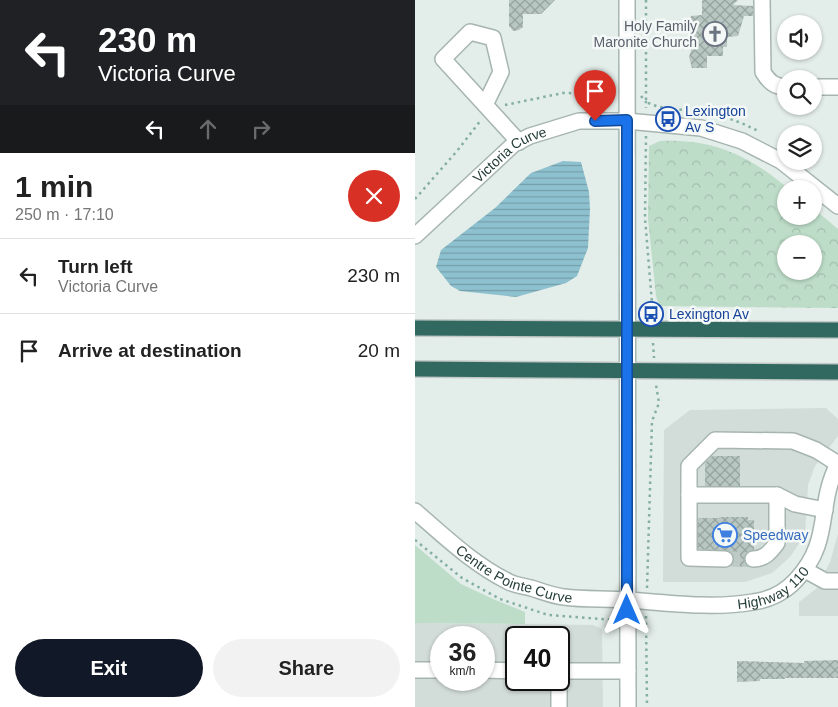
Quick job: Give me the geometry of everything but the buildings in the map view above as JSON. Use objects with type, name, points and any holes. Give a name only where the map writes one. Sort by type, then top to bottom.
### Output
[{"type":"highway","points":[[415,328],[838,330]]},
{"type":"highway","points":[[415,369],[838,372]]},
{"type":"street","points":[[627,0],[628,707]]},
{"type":"street","points":[[762,0],[763,72],[769,81],[777,86]]},
{"type":"street","points":[[485,105],[501,72],[493,38],[470,32],[443,59],[485,105],[519,142]]},
{"type":"street","points":[[822,87],[838,87]]},
{"type":"street","name":"Victoria Curve","points":[[415,236],[519,142],[530,136],[579,121],[627,120],[701,128],[741,141],[781,161],[838,206]]},
{"type":"street","points":[[725,559],[689,558],[689,466],[715,440],[793,441],[816,450],[838,464]]},
{"type":"street","name":"Highway 110","points":[[628,600],[660,604],[736,604],[754,602],[782,592],[795,582],[812,560],[818,546],[829,486],[838,464]]},
{"type":"street","points":[[689,495],[777,496],[795,504],[825,510]]},
{"type":"street","points":[[753,559],[760,559],[777,544],[777,496]]},
{"type":"street","name":"Centre Pointe Curve","points":[[415,511],[472,560],[510,583],[562,597],[628,600]]},
{"type":"street","points":[[805,570],[825,581],[838,581]]},
{"type":"street","points":[[415,670],[430,670]]},
{"type":"street","points":[[570,671],[628,671]]},
{"type":"street","points":[[559,691],[559,707]]},
{"type":"path","points":[[646,0],[646,102]]},
{"type":"path","points":[[646,149],[645,218],[654,370],[659,403],[653,421],[647,587]]},
{"type":"path","points":[[646,622],[647,707]]},
{"type":"shaded area","points":[[826,408],[838,419],[838,436],[815,466],[808,485],[805,535],[790,557],[772,573],[745,582],[663,582],[664,430],[690,410]]},
{"type":"shaded area","points":[[838,534],[838,616],[799,616],[799,602],[816,589],[830,562]]},
{"type":"shaded area","points":[[415,623],[593,625],[602,629],[603,707],[415,707]]},
{"type":"green space","points":[[660,141],[697,143],[714,146],[744,158],[778,180],[777,225],[822,225],[822,216],[838,229],[838,308],[659,306],[656,296],[648,219],[649,146]]},
{"type":"green space","points":[[415,545],[461,584],[525,612],[525,624],[415,623]]},
{"type":"water","points":[[563,161],[581,162],[589,192],[588,248],[577,276],[566,283],[516,297],[460,291],[451,286],[436,267],[441,250],[495,208],[531,173]]},
{"type":"tunnel","points":[[725,559],[753,559]]},
{"type":"place","name":"Holy Family Maronite Church","points":[[715,34]]},
{"type":"place","name":"Lexington Av S","points":[[668,119]]},
{"type":"place","name":"Lexington Av","points":[[651,314]]},
{"type":"place","name":"Speedway","points":[[725,535]]},
{"type":"route","points":[[595,121],[627,120],[627,610]]}]
